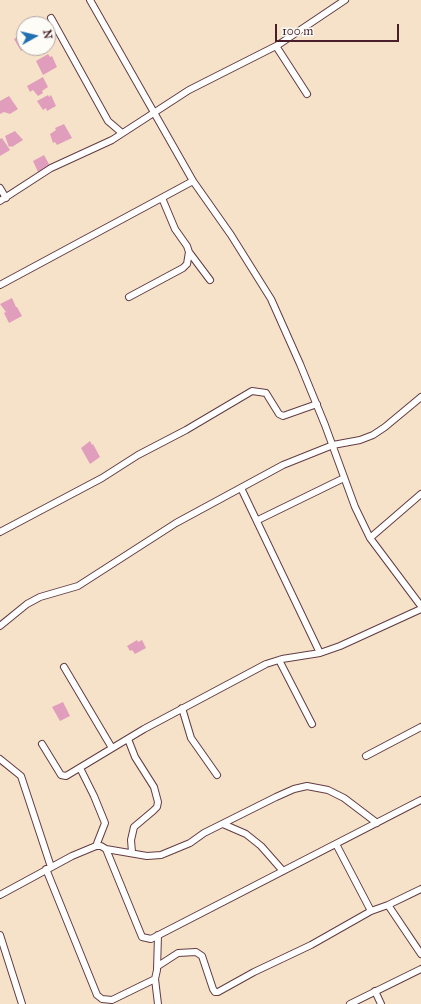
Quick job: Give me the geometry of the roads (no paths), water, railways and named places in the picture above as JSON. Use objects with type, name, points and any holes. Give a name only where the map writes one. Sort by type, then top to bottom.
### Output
[{"type":"street","points":[[42,744],[61,775],[66,776],[182,708],[260,667],[279,660],[320,653],[340,646],[421,607],[370,538],[344,478],[317,404],[271,299],[231,235],[193,181],[90,0]]},
{"type":"street","points":[[0,188],[3,199],[51,168],[122,133],[189,90],[276,46],[345,0]]},
{"type":"street","points":[[56,27],[108,121],[122,133]]},
{"type":"street","points":[[276,46],[306,94]]},
{"type":"street","points":[[0,285],[193,181]]},
{"type":"street","points":[[162,198],[175,230],[184,240],[189,252],[210,280]]},
{"type":"street","points":[[129,297],[183,268],[187,264],[189,252]]},
{"type":"street","points":[[0,532],[102,478],[138,455],[186,430],[252,391],[266,393],[279,414],[283,416],[317,404]]},
{"type":"street","points":[[0,626],[27,604],[40,597],[78,586],[176,523],[283,465],[333,445],[360,440],[373,435],[421,397]]},
{"type":"street","points":[[258,520],[344,478]]},
{"type":"street","points":[[241,488],[258,520],[300,615],[320,653]]},
{"type":"street","points":[[370,538],[421,494]]},
{"type":"street","points":[[279,660],[312,724]]},
{"type":"street","points":[[64,666],[112,748]]},
{"type":"street","points":[[182,708],[191,738],[217,774]]},
{"type":"street","points":[[366,756],[421,727]]},
{"type":"street","points":[[128,739],[135,757],[154,787],[158,802],[157,808],[134,827],[130,840],[132,852]]},
{"type":"street","points":[[0,759],[20,776],[49,868],[97,994],[102,999],[112,1000],[155,979]]},
{"type":"street","points":[[80,768],[105,823],[96,846]]},
{"type":"street","points":[[0,895],[49,868],[96,846],[147,856],[161,855],[190,843],[223,824],[294,789],[307,786],[328,790],[344,798],[377,823]]},
{"type":"street","points":[[106,849],[142,937],[151,939],[421,800]]},
{"type":"street","points":[[223,824],[251,838],[261,846],[283,871]]},
{"type":"street","points":[[336,844],[371,911]]},
{"type":"street","points":[[158,966],[178,953],[196,952],[202,956],[213,989],[215,992],[218,992],[254,972],[311,945],[371,911],[388,905],[421,889]]},
{"type":"street","points":[[388,905],[421,954]]},
{"type":"street","points":[[0,935],[22,1004]]},
{"type":"street","points":[[158,935],[158,966],[155,979],[158,1004]]},
{"type":"street","points":[[350,1004],[421,969]]},
{"type":"street","points":[[376,991],[381,1004]]}]
